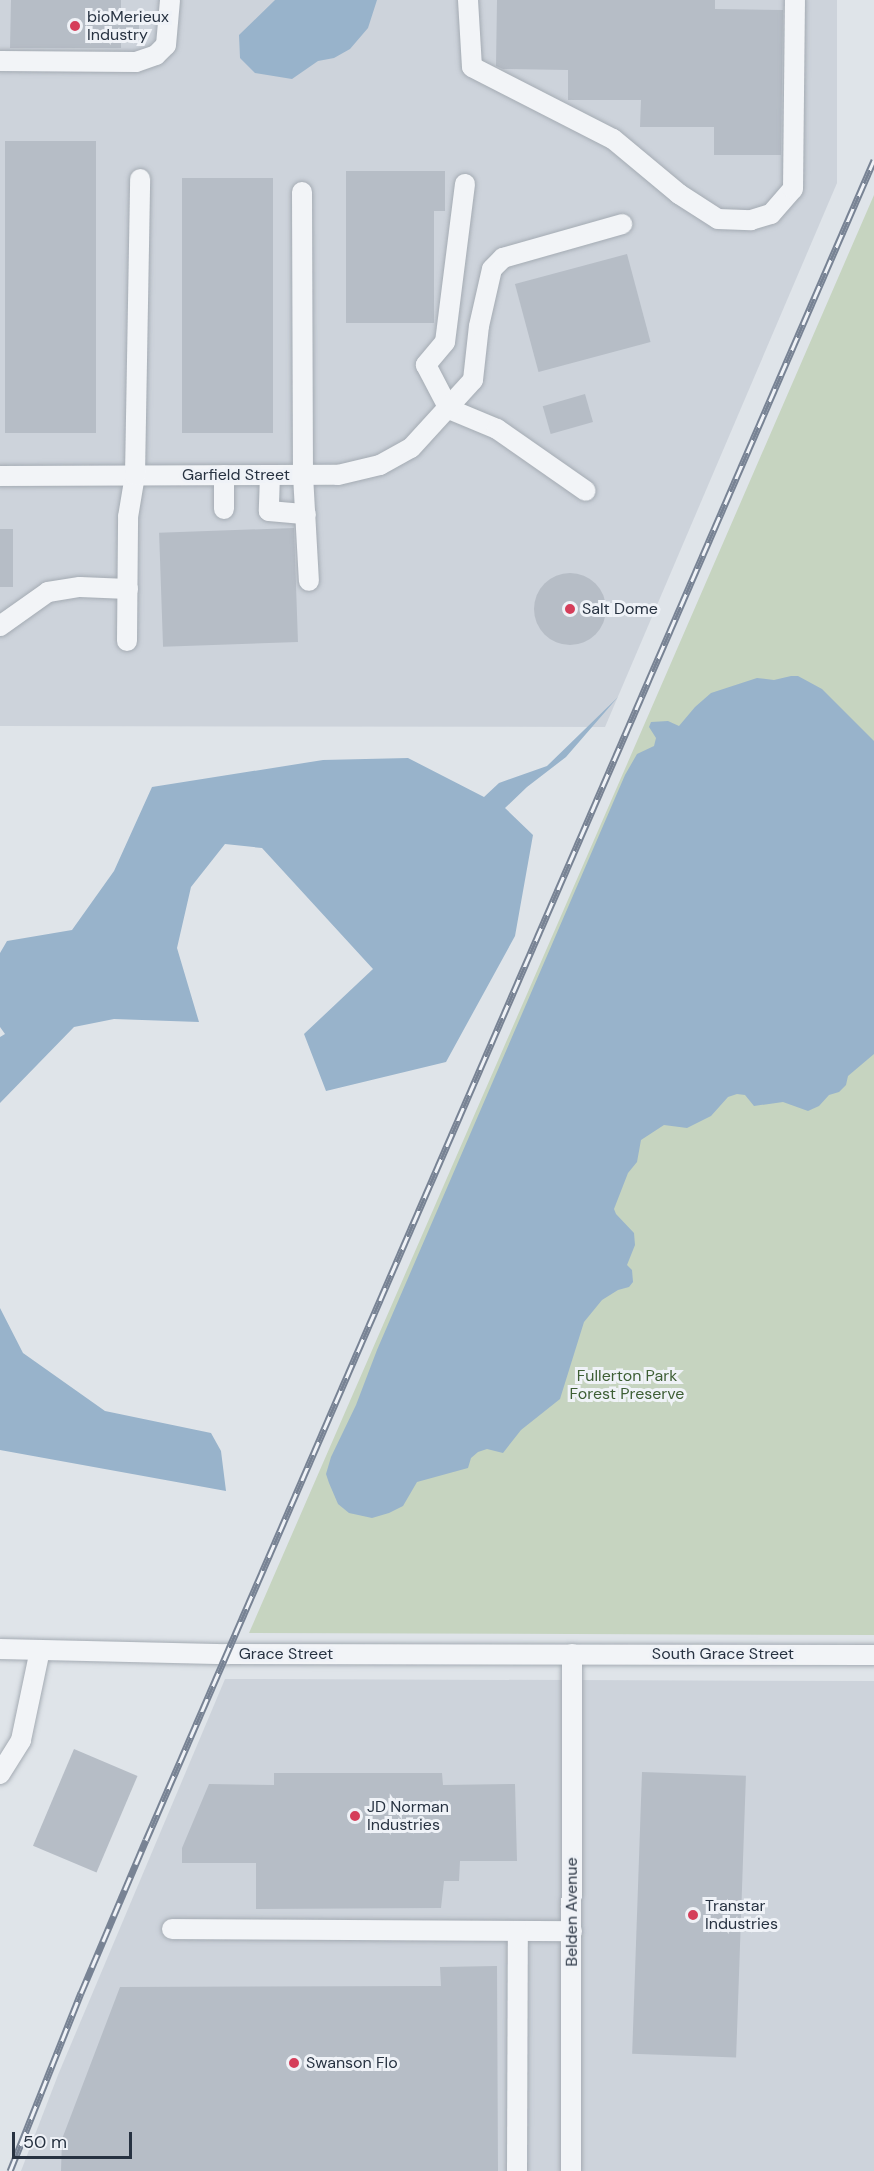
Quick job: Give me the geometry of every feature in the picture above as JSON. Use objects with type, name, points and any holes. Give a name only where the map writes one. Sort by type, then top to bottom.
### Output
[{"type":"street","points":[[0,61],[136,62],[156,55],[166,45],[170,0]]},
{"type":"street","points":[[468,0],[472,67],[613,139],[679,194],[718,219],[751,220],[771,214],[793,189],[795,0]]},
{"type":"street","points":[[127,641],[129,496],[135,476],[140,179]]},
{"type":"street","points":[[465,184],[446,342],[426,365],[449,409],[497,429],[586,491]]},
{"type":"street","points":[[302,192],[303,475],[309,580]]},
{"type":"street","name":"Garfield Street","points":[[0,476],[338,475],[359,472],[398,457],[411,448],[449,409],[473,380],[479,326],[492,268],[503,258],[622,224]]},
{"type":"street","points":[[270,475],[269,511],[306,514]]},
{"type":"street","points":[[224,476],[224,509]]},
{"type":"street","points":[[0,626],[48,592],[80,587],[128,589]]},
{"type":"street","name":"Grace Street","points":[[0,1648],[227,1654],[572,1654]]},
{"type":"street","points":[[0,1774],[21,1740],[40,1650]]},
{"type":"street","name":"South Grace Street","points":[[572,1654],[874,1655]]},
{"type":"street","name":"Belden Avenue","points":[[571,2171],[572,1654]]},
{"type":"street","points":[[172,1929],[572,1931]]},
{"type":"street","points":[[517,2171],[518,1931]]},
{"type":"shaded area","points":[[0,0],[837,0],[837,183],[605,727],[0,726]]},
{"type":"shaded area","points":[[225,1679],[874,1681],[874,2171],[21,2171],[58,2075]]},
{"type":"green space","name":"Fullerton Park Forest Preserve","points":[[874,195],[874,1635],[249,1633],[661,686]]},
{"type":"water","points":[[275,0],[377,0],[368,28],[350,49],[334,58],[318,61],[292,79],[255,73],[240,58],[239,35]]},
{"type":"water","points":[[798,676],[822,689],[874,741],[874,1054],[848,1076],[846,1085],[839,1092],[829,1095],[819,1106],[808,1111],[783,1102],[754,1106],[745,1095],[737,1094],[728,1097],[711,1116],[687,1128],[664,1125],[641,1140],[637,1162],[628,1173],[614,1209],[634,1233],[635,1245],[627,1265],[632,1270],[633,1282],[629,1287],[618,1290],[602,1300],[584,1322],[560,1399],[521,1430],[503,1453],[487,1449],[478,1452],[471,1458],[468,1468],[417,1482],[403,1506],[389,1513],[372,1518],[349,1513],[338,1504],[326,1474],[331,1457],[356,1405],[377,1350],[625,775],[637,754],[654,746],[656,738],[649,727],[651,722],[668,721],[679,726],[711,693],[757,678],[774,680]]},
{"type":"water","points":[[618,697],[566,757],[527,787],[505,808],[533,835],[515,936],[446,1062],[326,1091],[304,1034],[373,969],[262,848],[225,844],[191,887],[177,948],[199,1022],[114,1019],[74,1027],[0,1103],[0,1037],[5,1034],[0,1027],[0,953],[7,941],[72,930],[114,871],[152,787],[323,760],[408,758],[484,797],[499,783],[547,766]]},
{"type":"water","points":[[0,1308],[23,1353],[105,1411],[211,1433],[221,1451],[226,1491],[0,1450]]},
{"type":"building","name":"bioMerieux Industry","points":[[11,0],[121,0],[121,14],[139,14],[139,38],[121,38],[121,48],[10,48]]},
{"type":"building","points":[[497,0],[715,0],[715,9],[783,10],[781,155],[714,155],[714,127],[640,127],[641,100],[568,100],[568,70],[503,69],[496,66]]},
{"type":"building","points":[[5,141],[96,141],[96,433],[5,433]]},
{"type":"building","points":[[346,171],[445,171],[445,211],[434,211],[434,323],[346,323]]},
{"type":"building","points":[[182,178],[273,178],[273,433],[182,433]]},
{"type":"building","points":[[627,254],[651,342],[539,372],[515,284]]},
{"type":"building","points":[[585,394],[593,422],[551,434],[543,406]]},
{"type":"building","points":[[294,528],[298,642],[163,647],[159,533]]},
{"type":"building","points":[[0,529],[13,529],[13,587],[0,587]]},
{"type":"building","name":"Salt Dome","points":[[577,573],[596,583],[604,595],[606,609],[604,623],[596,635],[584,643],[563,645],[544,635],[536,623],[534,602],[544,583],[556,575]]},
{"type":"building","points":[[74,1749],[138,1776],[96,1873],[33,1846]]},
{"type":"building","name":"Transtar Industries","points":[[642,1772],[746,1776],[736,2057],[632,2054]]},
{"type":"building","name":"JD Norman Industries","points":[[274,1773],[442,1773],[443,1785],[515,1784],[517,1861],[460,1861],[459,1881],[444,1881],[441,1908],[256,1909],[256,1863],[182,1863],[182,1848],[209,1784],[274,1785]]},
{"type":"building","name":"Swanson Flo","points":[[497,1966],[498,2171],[61,2171],[62,2139],[120,1987],[441,1986],[440,1967]]},
{"type":"railway","points":[[10,2171],[81,1993],[146,1840],[874,160]]},
{"type":"place","name":"bioMerieux Industry","points":[[75,26]]},
{"type":"place","name":"Salt Dome","points":[[570,609]]},
{"type":"place","name":"JD Norman Industries","points":[[355,1816]]},
{"type":"place","name":"Transtar Industries","points":[[693,1915]]},
{"type":"place","name":"Swanson Flo","points":[[294,2063]]}]
